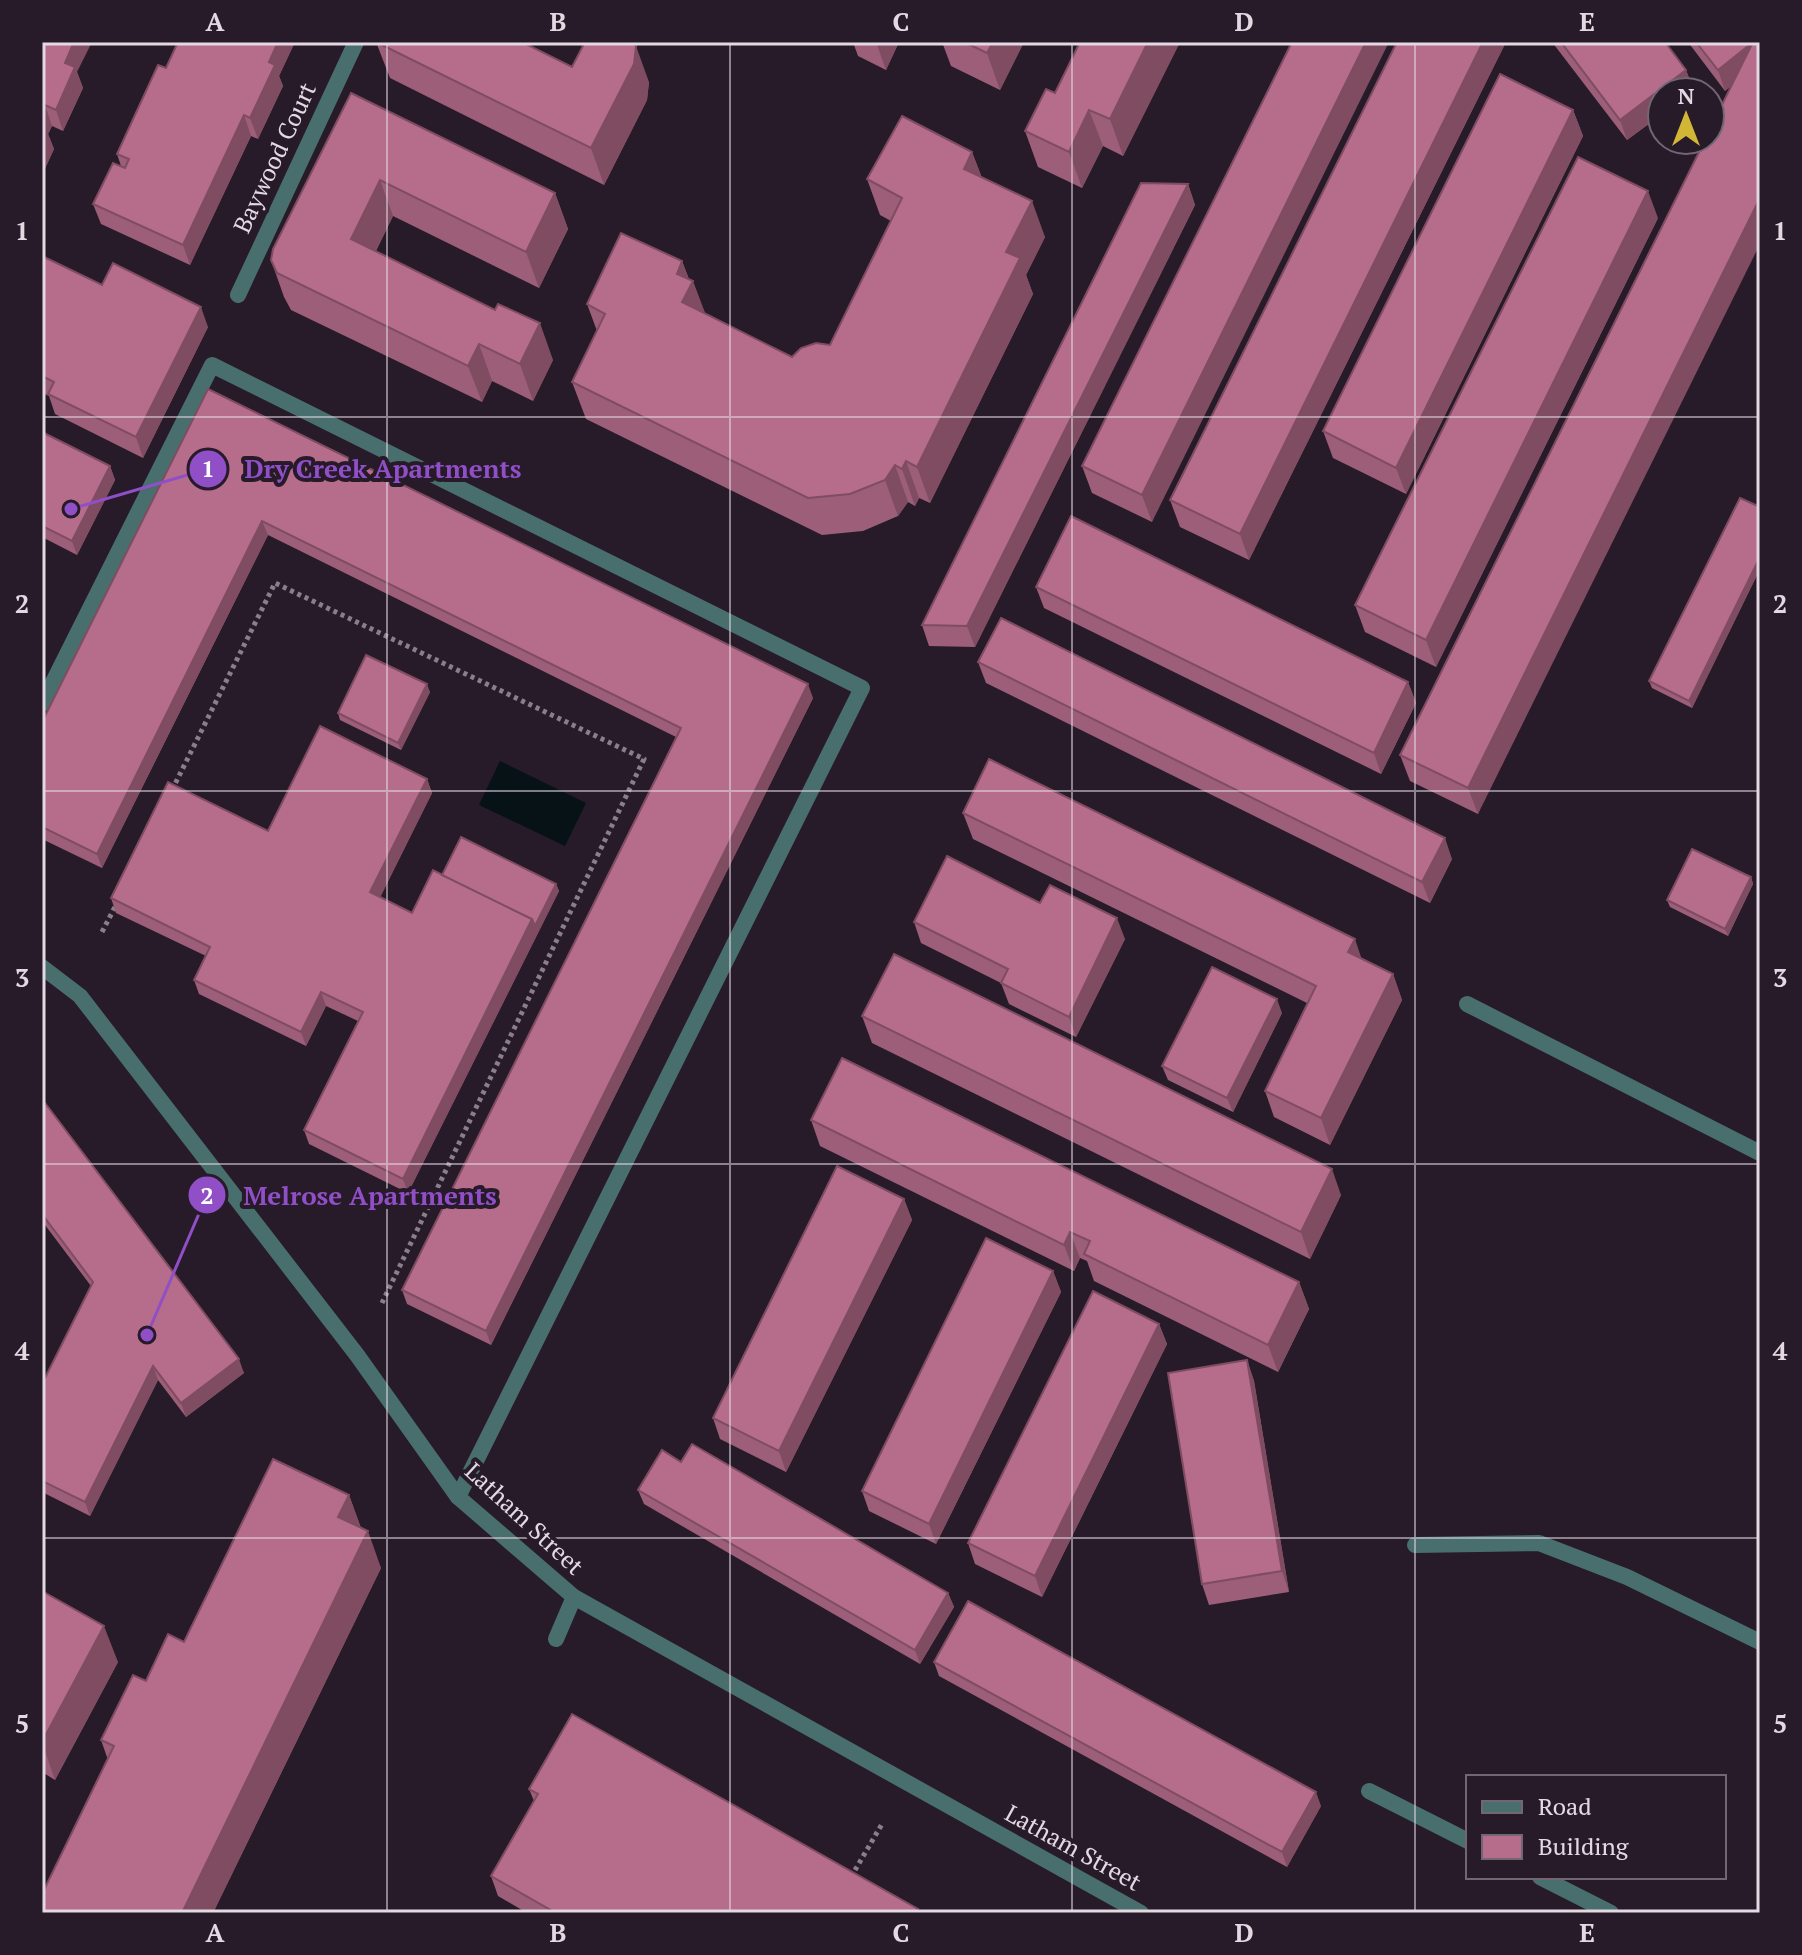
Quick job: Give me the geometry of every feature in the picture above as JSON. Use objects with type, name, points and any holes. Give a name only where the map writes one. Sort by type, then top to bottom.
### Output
[{"type":"street","name":"Baywood Court","points":[[238,295],[356,42]]},
{"type":"street","points":[[42,704],[212,365],[862,688],[458,1497]]},
{"type":"street","name":"Latham Street","points":[[42,967],[80,996],[357,1355],[458,1497],[574,1597],[1141,1913]]},
{"type":"street","points":[[1467,1004],[1760,1153]]},
{"type":"street","points":[[1415,1545],[1539,1543],[1627,1577],[1760,1642]]},
{"type":"street","points":[[556,1639],[574,1597]]},
{"type":"street","points":[[1369,1791],[1466,1840]]},
{"type":"street","points":[[1544,1879],[1611,1913]]},
{"type":"path","points":[[171,792],[275,583],[644,759],[382,1303]]},
{"type":"path","points":[[102,932],[123,890]]},
{"type":"path","points":[[847,1885],[882,1824]]},
{"type":"shaded area","points":[[500,761],[586,803],[565,846],[479,805]]},
{"type":"building","points":[[42,42],[74,42],[65,63],[75,67],[56,110],[45,105],[42,111]]},
{"type":"building","points":[[178,42],[278,42],[269,62],[275,65],[250,118],[244,115],[183,245],[93,204],[113,163],[125,168],[129,159],[117,154],[158,65],[166,68]]},
{"type":"building","points":[[376,42],[522,42],[572,67],[585,42],[631,42],[636,46],[634,64],[591,148]]},
{"type":"building","points":[[964,42],[993,42],[987,53]]},
{"type":"building","points":[[1080,42],[1148,42],[1110,119],[1089,110],[1069,152],[1025,131],[1046,89],[1055,93]]},
{"type":"building","points":[[1292,42],[1366,42],[1142,495],[1082,466]]},
{"type":"building","points":[[1397,42],[1483,42],[1240,534],[1170,500]]},
{"type":"building","points":[[1561,42],[1665,42],[1686,70],[1678,76],[1646,76],[1646,100],[1620,120]]},
{"type":"building","points":[[1696,42],[1753,42],[1718,70]]},
{"type":"building","points":[[1753,42],[1760,42],[1760,198],[1468,788],[1400,755],[1697,156],[1726,156],[1726,97]]},
{"type":"building","points":[[1500,74],[1573,110],[1396,468],[1323,431]]},
{"type":"building","points":[[351,93],[555,193],[526,252],[380,180],[351,239],[495,310],[498,304],[540,323],[520,364],[479,344],[468,366],[277,273],[271,260],[273,249]]},
{"type":"building","points":[[902,116],[972,152],[964,169],[1032,201],[1006,252],[1020,258],[917,467],[906,461],[902,469],[895,465],[885,480],[850,494],[808,498],[572,382],[605,314],[587,304],[621,233],[682,261],[677,274],[693,281],[682,302],[792,357],[801,348],[816,343],[830,345],[902,198],[867,179]]},
{"type":"building","points":[[1578,157],[1648,191],[1426,640],[1355,605]]},
{"type":"building","points":[[1141,183],[1188,184],[967,626],[922,625]]},
{"type":"building","points":[[42,256],[102,285],[113,263],[201,307],[136,437],[48,394],[54,382],[42,376]]},
{"type":"building","points":[[208,389],[808,684],[486,1331],[402,1290],[681,728],[262,521],[97,854],[42,827],[42,722]]},
{"type":"building","points":[[42,432],[110,466],[72,541],[42,526]]},
{"type":"building","points":[[1740,498],[1760,507],[1760,557],[1689,701],[1649,681]]},
{"type":"building","points":[[1071,516],[1408,682],[1374,753],[1036,587]]},
{"type":"building","points":[[1001,618],[1445,838],[1422,882],[978,662]]},
{"type":"building","points":[[366,655],[427,684],[398,743],[338,713]]},
{"type":"building","points":[[320,726],[427,779],[370,892],[412,913],[433,870],[532,919],[403,1179],[304,1130],[363,1012],[321,992],[301,1032],[194,980],[210,947],[111,898],[168,782],[268,831]]},
{"type":"building","points":[[989,759],[1355,939],[1348,952],[1393,974],[1321,1118],[1265,1091],[1316,986],[963,813]]},
{"type":"building","points":[[461,837],[556,884],[535,926],[532,919],[442,875]]},
{"type":"building","points":[[1692,849],[1751,877],[1725,929],[1667,900]]},
{"type":"building","points":[[947,856],[1040,903],[1050,885],[1117,918],[1069,1017],[1001,983],[1008,969],[914,922]]},
{"type":"building","points":[[894,954],[1332,1169],[1301,1232],[862,1016]]},
{"type":"building","points":[[1212,967],[1277,999],[1227,1098],[1162,1066]]},
{"type":"building","points":[[842,1058],[1299,1282],[1268,1345],[1084,1254],[1090,1241],[1070,1232],[1064,1245],[811,1120]]},
{"type":"building","points":[[42,1099],[239,1359],[181,1403],[153,1366],[85,1502],[42,1481],[42,1384],[93,1282],[42,1214]]},
{"type":"building","points":[[837,1166],[904,1199],[779,1451],[713,1418]]},
{"type":"building","points":[[986,1238],[1053,1271],[929,1524],[862,1491]]},
{"type":"building","points":[[1093,1291],[1159,1324],[1035,1576],[968,1543]]},
{"type":"building","points":[[1247,1360],[1282,1571],[1202,1584],[1168,1373]]},
{"type":"building","points":[[692,1444],[948,1593],[915,1650],[638,1490],[662,1450],[681,1462]]},
{"type":"building","points":[[273,1459],[349,1495],[338,1517],[368,1531],[182,1913],[42,1913],[42,1894],[114,1746],[101,1740],[133,1675],[146,1681],[168,1634],[184,1642]]},
{"type":"building","points":[[42,1591],[104,1626],[42,1742]]},
{"type":"building","points":[[968,1601],[1316,1792],[1282,1852],[934,1662]]},
{"type":"building","points":[[572,1714],[918,1909],[916,1911],[920,1913],[556,1913],[491,1876],[538,1794],[529,1789]]},
{"type":"place","name":"Dry Creek Apartments","points":[[71,509]]},
{"type":"place","name":"Melrose Apartments","points":[[147,1335]]}]
